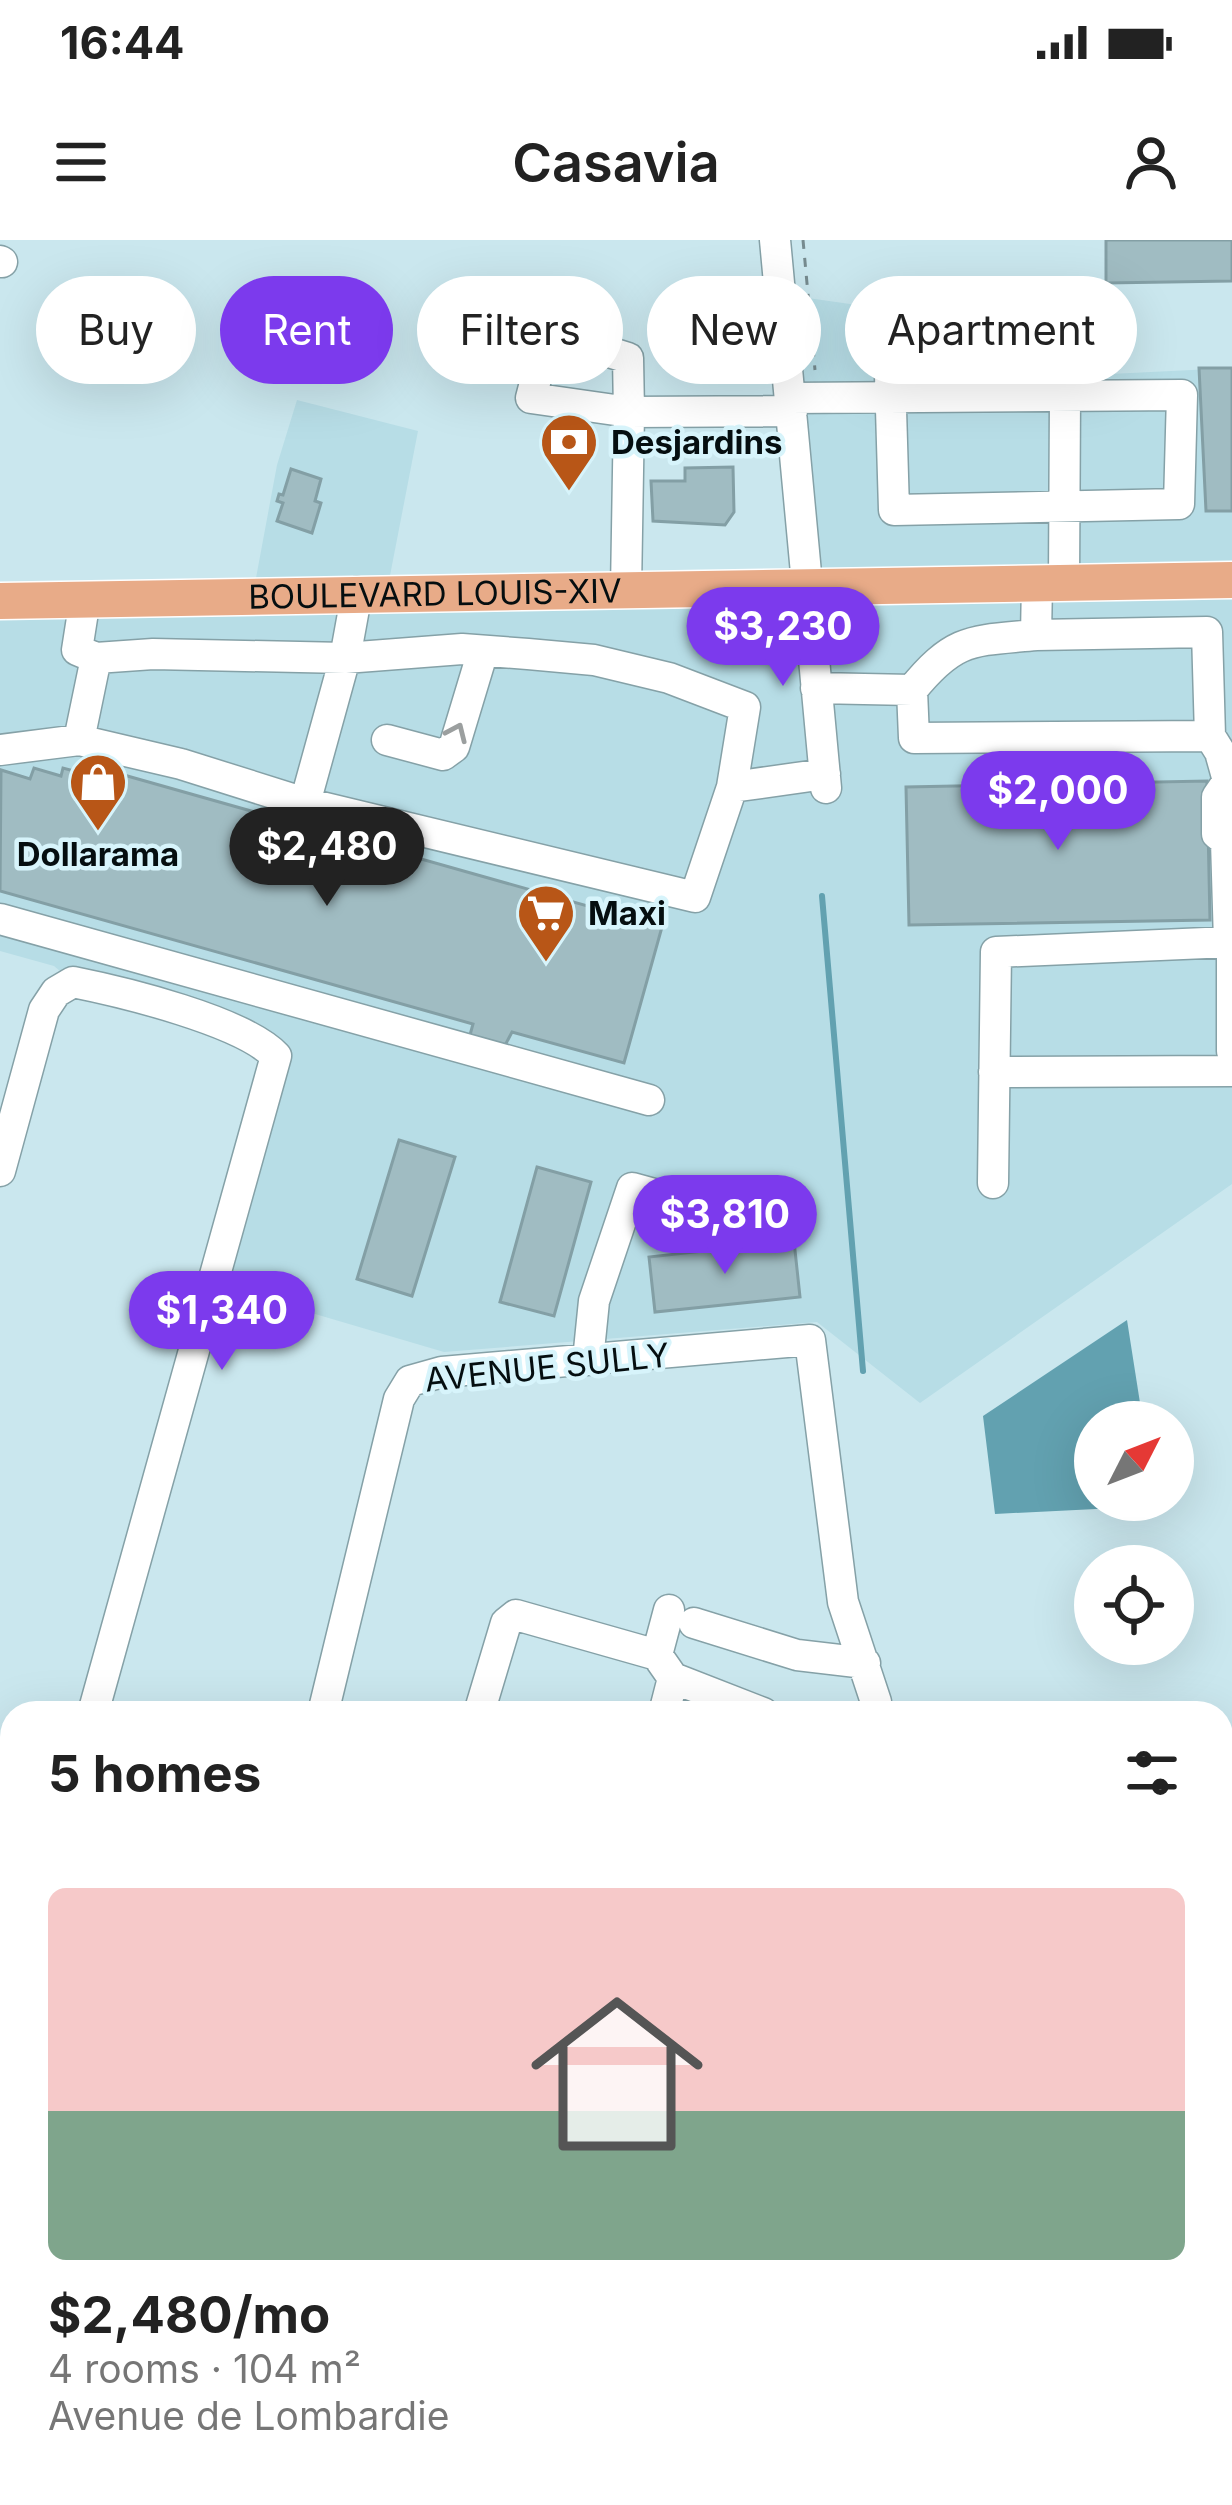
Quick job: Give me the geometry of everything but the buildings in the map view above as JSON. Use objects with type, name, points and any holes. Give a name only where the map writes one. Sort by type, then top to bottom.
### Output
[{"type":"main road","name":"BOULEVARD LOUIS-XIV","points":[[0,601],[1232,580]]},
{"type":"street","points":[[732,787],[825,781],[776,240]]},
{"type":"street","points":[[626,590],[628,412],[891,398],[1181,395],[1179,504],[894,510],[891,398],[889,342],[1018,338],[1019,396]]},
{"type":"street","points":[[1036,635],[1065,582],[1065,396]]},
{"type":"street","points":[[1065,582],[1096,634]]},
{"type":"street","points":[[305,803],[345,658],[357,592]]},
{"type":"street","points":[[0,750],[79,740],[181,764],[305,803],[694,897],[732,787],[745,706],[669,678],[594,660],[462,649],[345,658],[153,654],[96,658],[77,650],[85,599]]},
{"type":"street","points":[[1216,717],[1149,737],[914,738],[912,690],[945,653],[968,641],[1207,632],[1220,752],[1229,789],[1217,797],[1217,834],[1229,839],[1232,1052]]},
{"type":"street","points":[[387,740],[443,755],[454,747],[483,651]]},
{"type":"street","points":[[79,740],[96,658]]},
{"type":"street","points":[[816,688],[912,690]]},
{"type":"street","points":[[0,919],[649,1100]]},
{"type":"street","points":[[993,1183],[995,952],[1231,942]]},
{"type":"street","points":[[0,1171],[44,1010],[56,992],[73,982],[220,1025],[260,1040],[277,1056],[96,1701]]},
{"type":"street","points":[[994,1072],[1232,1071]]},
{"type":"street","points":[[588,1360],[594,1301],[632,1188],[752,1221]]},
{"type":"street","name":"AVENUE SULLY","points":[[326,1701],[399,1400],[410,1381],[442,1372],[810,1340],[843,1602],[865,1663]]},
{"type":"street","points":[[483,1701],[506,1623],[516,1615],[665,1667],[737,1701]]},
{"type":"street","points":[[664,1701],[665,1667],[682,1617],[797,1655],[865,1663],[876,1701]]},
{"type":"shaded area","points":[[821,300],[845,303],[845,384],[1137,384],[1137,373],[1232,368],[1232,1184],[920,1403],[817,1322],[444,1352],[213,1284],[276,1056],[73,982],[54,966],[0,951],[0,601],[253,594],[277,465],[297,400],[418,431],[387,591],[809,585],[789,384],[821,384]]},
{"type":"shaded area","points":[[1127,1320],[1140,1401],[1074,1401],[1074,1510],[995,1514],[983,1416]]},
{"type":"waterway","points":[[822,896],[863,1371]]},
{"type":"place","name":"Desjardins","points":[[569,493]]},
{"type":"place","name":"Dollarama","points":[[98,833]]},
{"type":"place","name":"Maxi","points":[[546,964]]}]
